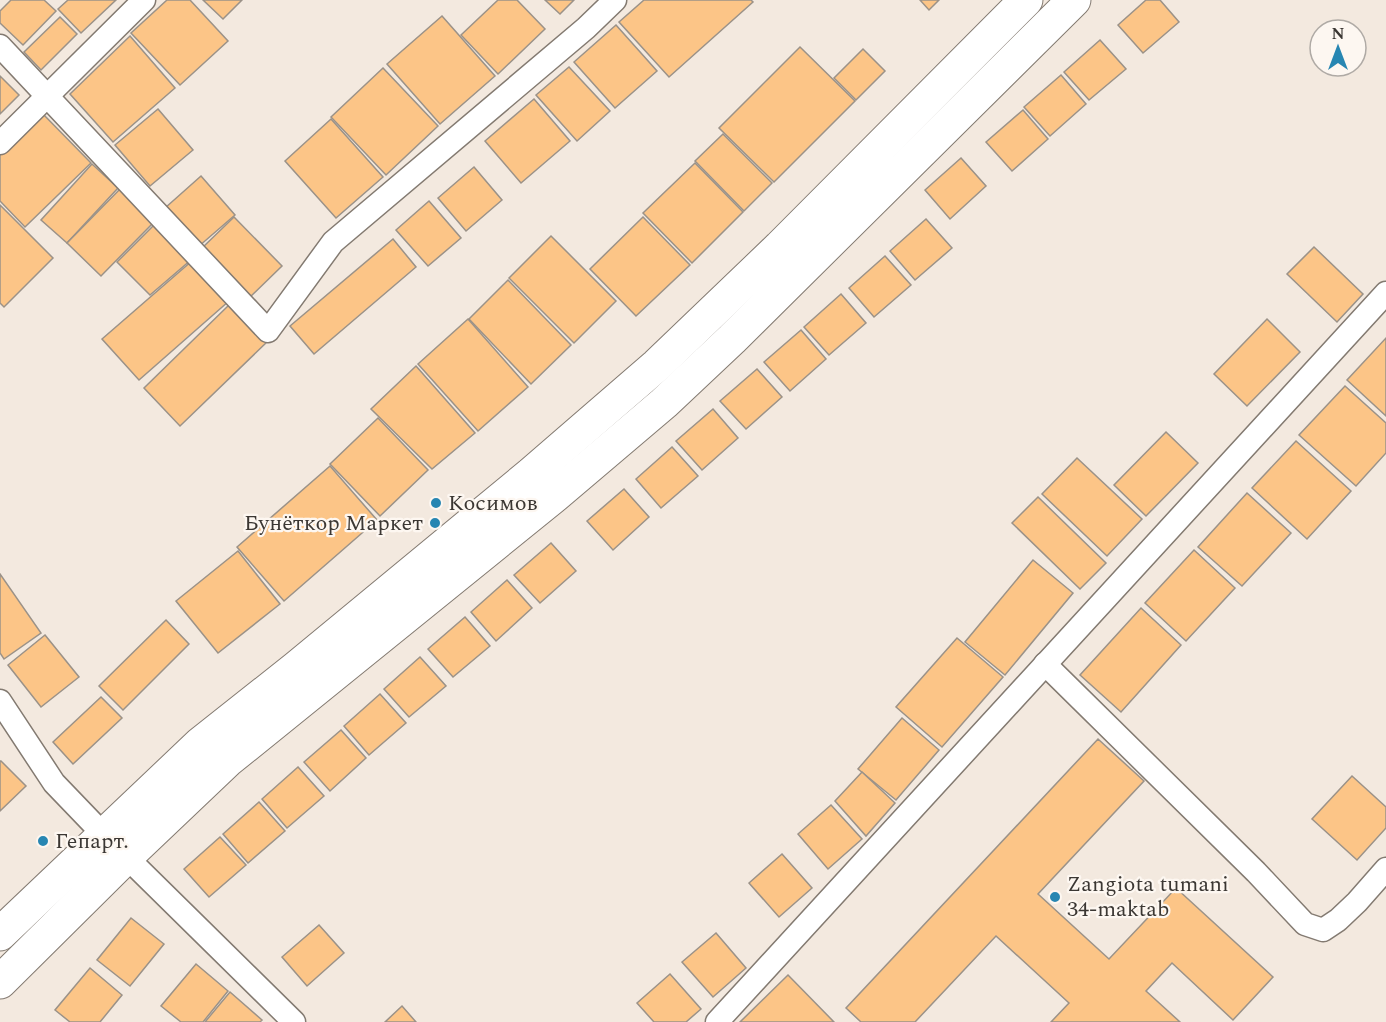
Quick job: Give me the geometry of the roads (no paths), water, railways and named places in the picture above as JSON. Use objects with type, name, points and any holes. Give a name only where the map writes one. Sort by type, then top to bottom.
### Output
[{"type":"main road","points":[[0,934],[200,744],[296,668],[522,481],[657,365],[780,248],[1026,0]]},
{"type":"main road","points":[[0,982],[227,761],[552,498],[664,402],[732,339],[1074,0]]},
{"type":"street","points":[[0,143],[144,0]]},
{"type":"street","points":[[0,46],[268,331],[333,242],[586,28],[615,0]]},
{"type":"street","points":[[717,1022],[1386,293]]},
{"type":"street","points":[[1045,664],[1256,872],[1305,924],[1323,930],[1331,925],[1357,902],[1386,869]]},
{"type":"street","points":[[0,701],[54,783],[294,1022]]},
{"type":"place","name":"Косимов","points":[[436,503]]},
{"type":"place","name":"Бунёткор Маркет","points":[[435,523]]},
{"type":"place","name":"Гепарт.","points":[[43,841]]},
{"type":"place","name":"Zangiota tumani 34-maktab","points":[[1055,897]]}]
